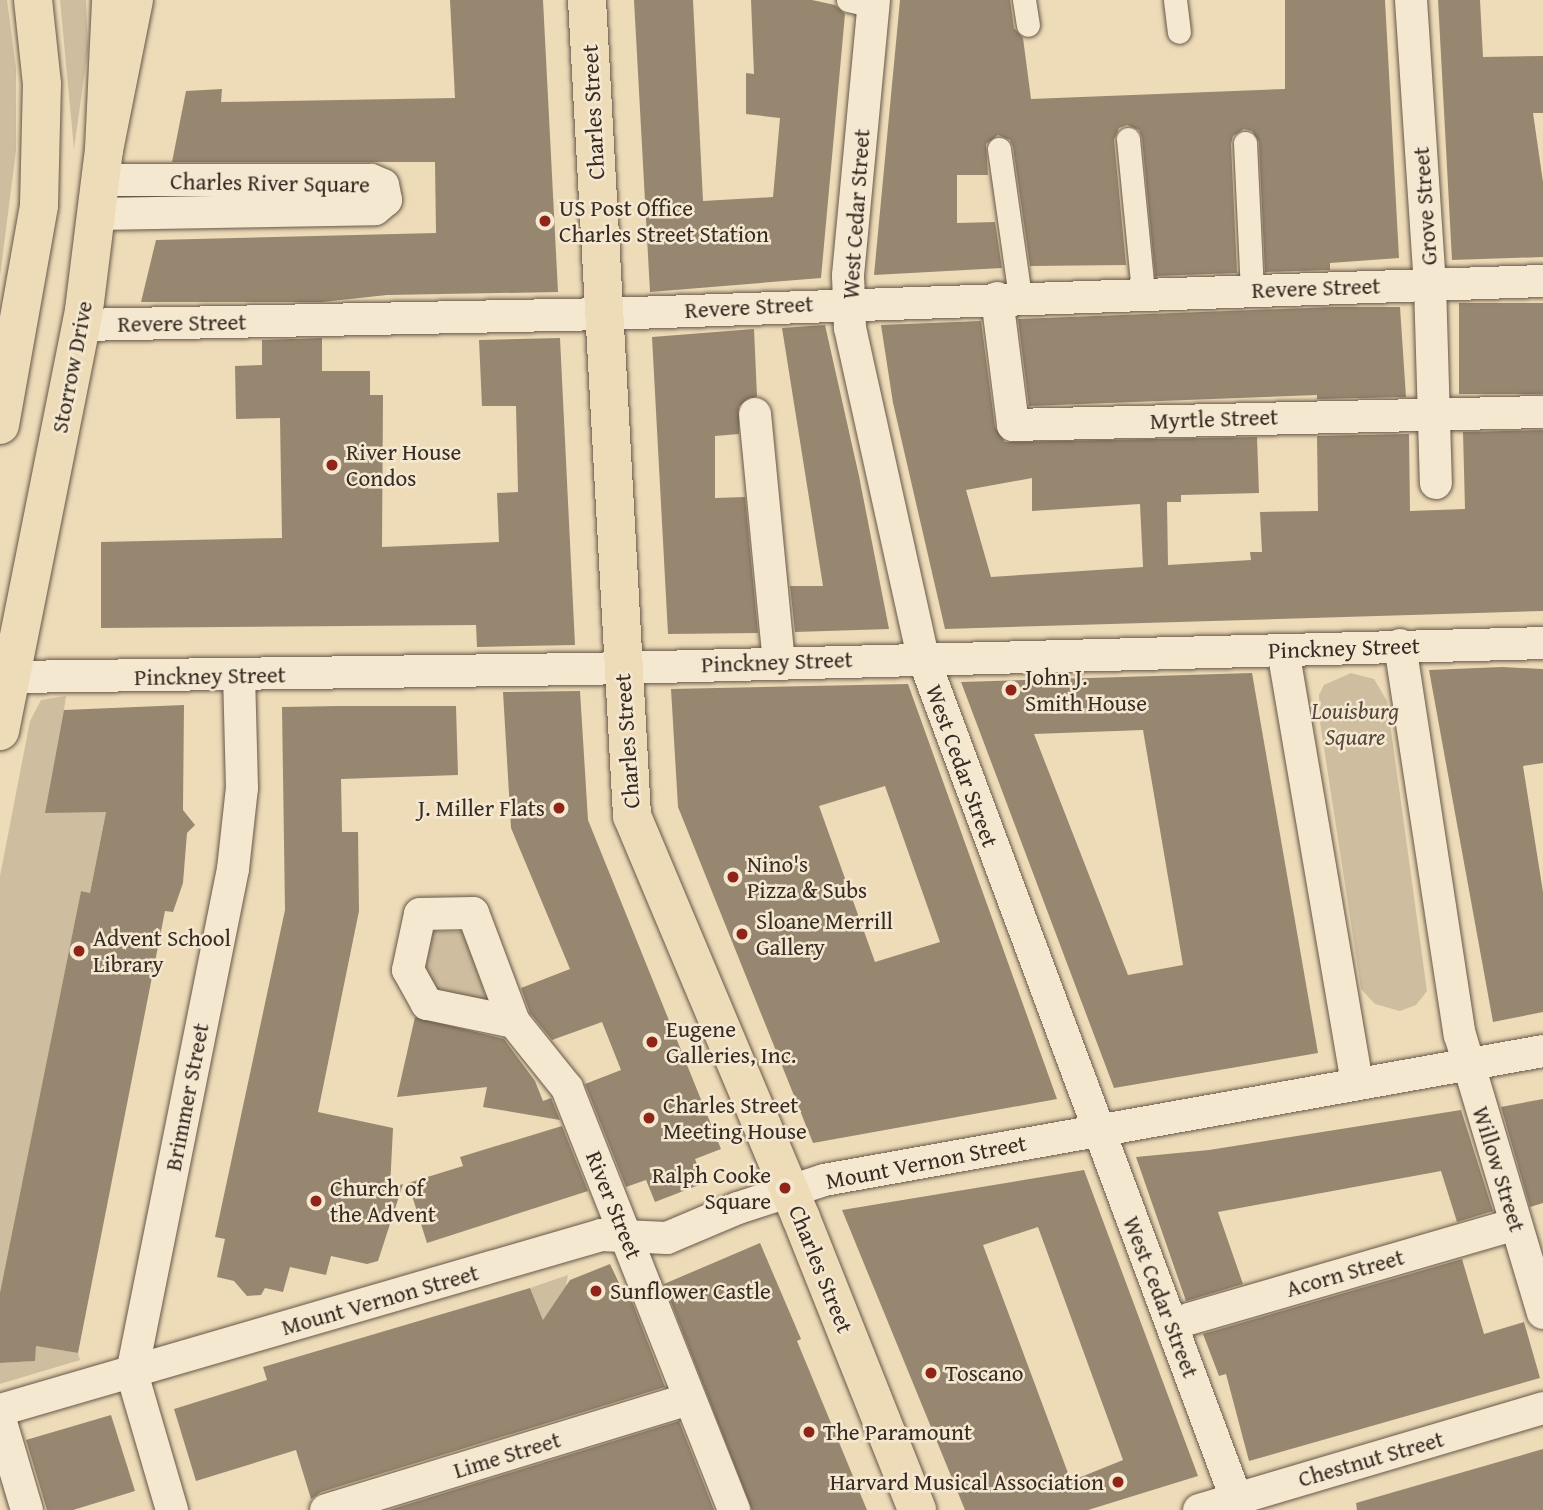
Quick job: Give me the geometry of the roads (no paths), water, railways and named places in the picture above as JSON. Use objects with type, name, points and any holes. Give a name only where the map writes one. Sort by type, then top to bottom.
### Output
[{"type":"main road","points":[[0,425],[39,205],[42,85],[33,0]]},
{"type":"main road","name":"Storrow Drive","points":[[0,731],[81,325],[101,182],[111,0]]},
{"type":"main road","points":[[101,182],[134,0]]},
{"type":"main road","name":"Charles Street","points":[[587,0],[606,314],[621,668],[632,816],[767,1147],[789,1190],[917,1510]]},
{"type":"street","points":[[1024,0],[1028,25]]},
{"type":"street","points":[[1175,0],[1179,32]]},
{"type":"street","name":"Grove Street","points":[[1411,0],[1430,285],[1436,483]]},
{"type":"street","name":"West Cedar Street","points":[[865,2],[849,302],[850,328],[923,657],[1236,1498]]},
{"type":"street","points":[[1128,139],[1143,293]]},
{"type":"street","points":[[1245,142],[1252,290]]},
{"type":"street","points":[[999,149],[1008,298]]},
{"type":"street","name":"Charles River Square","points":[[370,180],[383,185],[386,200],[375,209],[101,182],[370,180]]},
{"type":"street","name":"Revere Street","points":[[81,325],[606,314],[849,302],[1543,281]]},
{"type":"street","name":"Myrtle Street","points":[[1008,298],[1013,425],[1434,412],[1543,412]]},
{"type":"street","points":[[755,414],[779,662]]},
{"type":"street","name":"Pinckney Street","points":[[11,677],[239,677],[621,668],[923,657],[1543,643]]},
{"type":"street","points":[[1400,645],[1466,1065]]},
{"type":"street","points":[[1283,650],[1357,1084]]},
{"type":"street","name":"Brimmer Street","points":[[168,1509],[132,1373],[233,869],[242,788],[239,677]]},
{"type":"street","name":"River Street","points":[[513,1021],[427,1004],[408,970],[420,914],[473,913],[513,1021],[567,1088],[734,1510]]},
{"type":"street","name":"Mount Vernon Street","points":[[0,1410],[601,1234],[667,1238],[789,1190],[1099,1130],[1543,1051]]},
{"type":"street","name":"Willow Street","points":[[1466,1065],[1543,1313]]},
{"type":"street","name":"Acorn Street","points":[[1189,1319],[1502,1228]]},
{"type":"street","name":"Lime Street","points":[[326,1510],[688,1399]]},
{"type":"street","name":"Chestnut Street","points":[[1199,1510],[1543,1408]]},
{"type":"street","points":[[0,1419],[27,1510]]},
{"type":"place","name":"US Post Office Charles Street Station","points":[[545,221]]},
{"type":"place","name":"River House Condos","points":[[332,465]]},
{"type":"place","name":"John J. Smith House","points":[[1011,690]]},
{"type":"place","name":"J. Miller Flats","points":[[559,808]]},
{"type":"place","name":"Nino's Pizza & Subs","points":[[733,877]]},
{"type":"place","name":"Sloane Merrill Gallery","points":[[742,934]]},
{"type":"place","name":"Advent School Library","points":[[79,951]]},
{"type":"place","name":"Eugene Galleries, Inc.","points":[[652,1042]]},
{"type":"place","name":"Charles Street Meeting House","points":[[649,1118]]},
{"type":"place","name":"Ralph Cooke Square","points":[[785,1188]]},
{"type":"place","name":"Church of the Advent","points":[[316,1201]]},
{"type":"place","name":"Sunflower Castle","points":[[596,1291]]},
{"type":"place","name":"Toscano","points":[[931,1373]]},
{"type":"place","name":"The Paramount","points":[[809,1432]]},
{"type":"place","name":"Harvard Musical Association","points":[[1118,1482]]},
{"type":"park label","name":"Louisburg Square","points":[[1355,724]]}]
